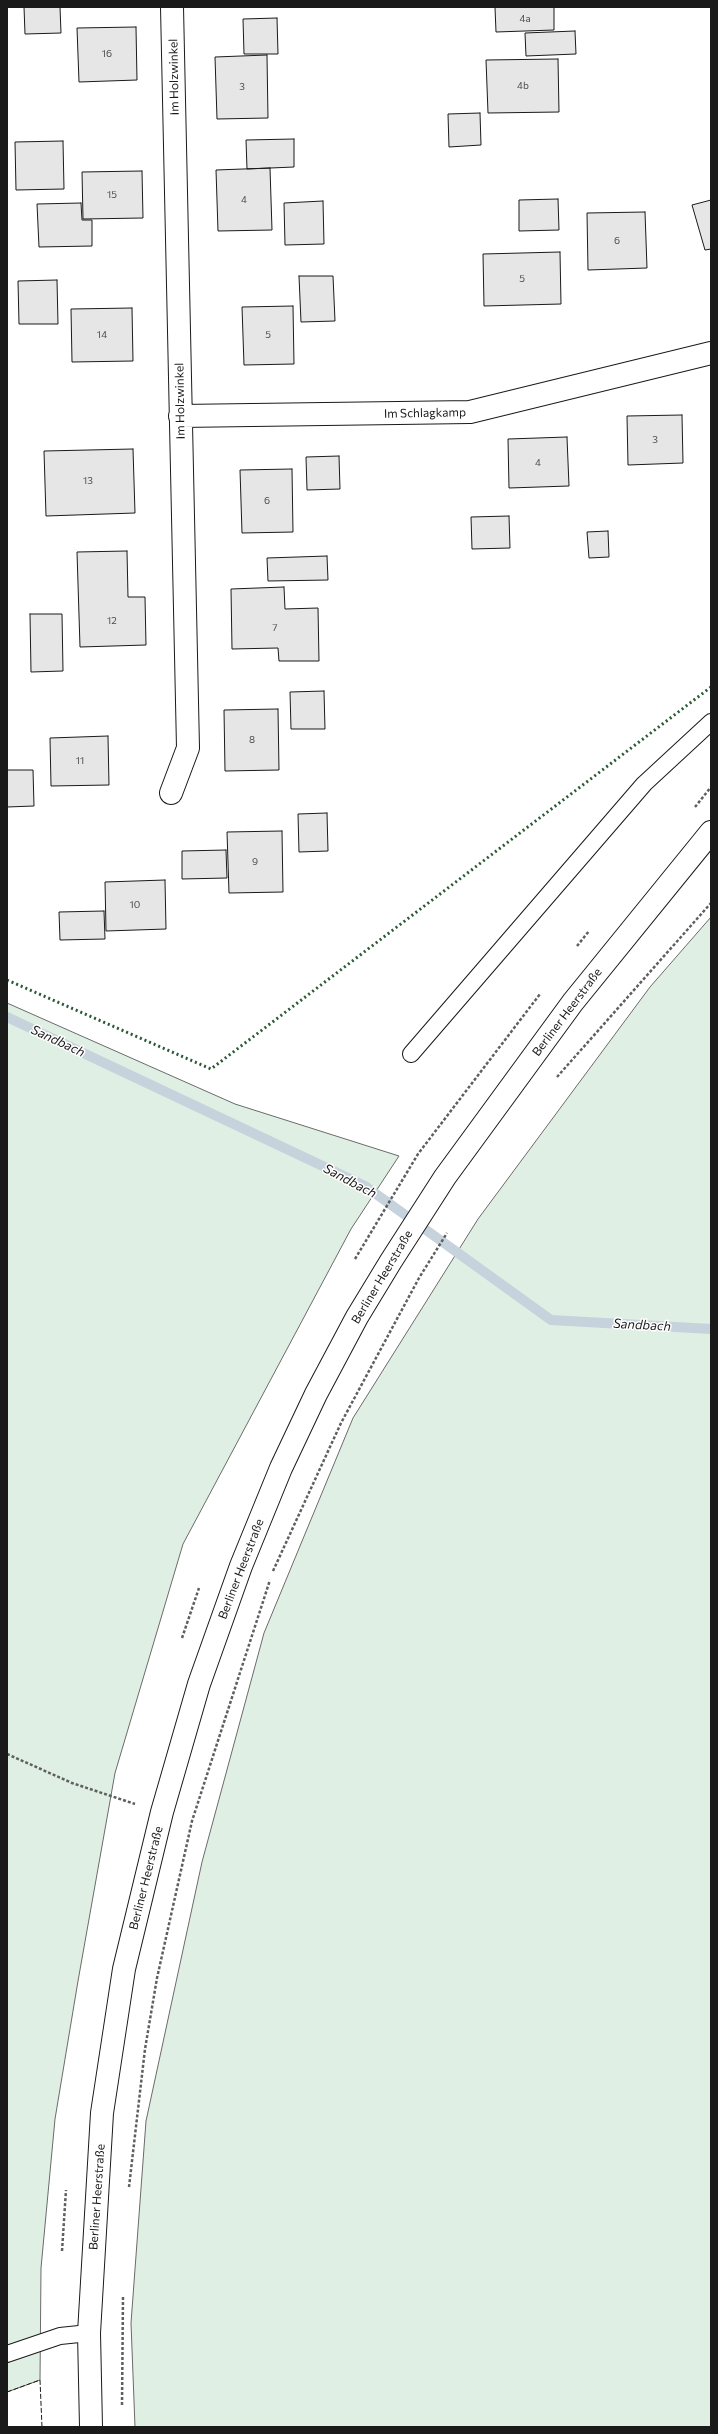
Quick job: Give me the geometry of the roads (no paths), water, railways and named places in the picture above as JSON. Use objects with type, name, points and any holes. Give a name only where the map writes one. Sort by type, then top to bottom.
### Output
[{"type":"main road","name":"Im Holzwinkel","points":[[171,793],[188,748],[172,7]]},
{"type":"main road","name":"Im Schlagkamp","points":[[180,416],[470,412],[711,354]]},
{"type":"main road","name":"Berliner Heerstraße","points":[[91,2427],[88,2333],[102,2113],[124,1969],[162,1812],[199,1684],[241,1566],[281,1468],[342,1345],[391,1261],[445,1177],[573,1002],[711,832]]},
{"type":"lane","points":[[411,1054],[644,784],[711,722]]},
{"type":"lane","points":[[7,2354],[60,2336],[88,2333]]},
{"type":"waterway","name":"Sandbach","points":[[7,1017],[365,1186],[551,1320],[711,1329]]}]
